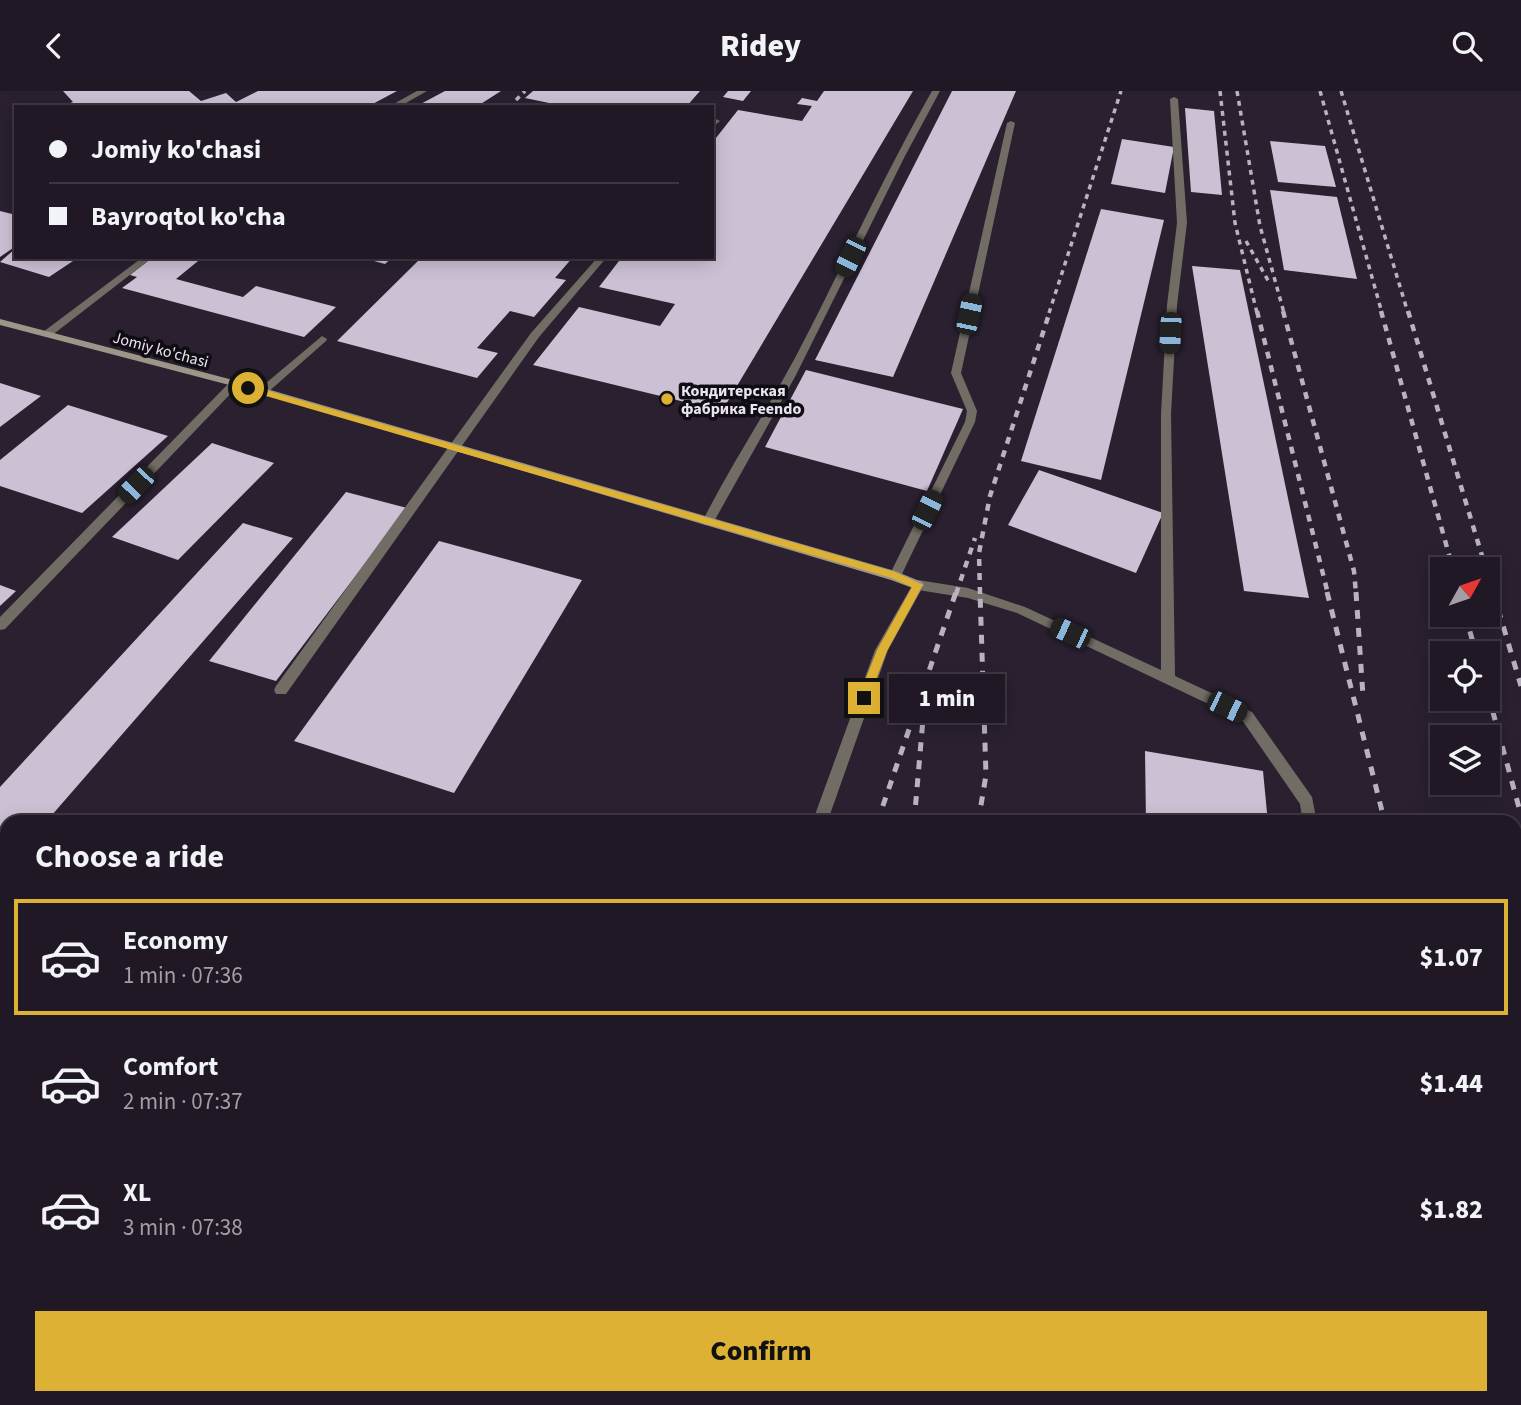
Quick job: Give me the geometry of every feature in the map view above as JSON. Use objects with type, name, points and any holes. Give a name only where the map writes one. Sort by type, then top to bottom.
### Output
[{"type":"street","points":[[396,105],[423,91]]},
{"type":"street","points":[[708,522],[728,481],[802,356],[911,134],[936,91]]},
{"type":"street","points":[[1168,679],[1166,414],[1172,306],[1182,223],[1174,99]]},
{"type":"street","points":[[895,576],[970,422],[972,411],[956,373],[1010,123]]},
{"type":"street","points":[[47,334],[146,259]]},
{"type":"street","points":[[281,690],[535,335],[601,259]]},
{"type":"street","name":"Jomiy ko'chasi","points":[[0,322],[263,391],[918,585]]},
{"type":"street","points":[[263,391],[322,339]]},
{"type":"street","points":[[0,625],[233,385]]},
{"type":"street","points":[[822,815],[882,650],[918,585],[968,593],[1021,610],[1247,716],[1307,802],[1309,815]]},
{"type":"building","points":[[63,91],[189,91],[201,101],[226,93],[236,102],[258,91],[397,91],[371,105],[65,105],[73,102]]},
{"type":"building","points":[[445,91],[501,91],[479,105],[419,105]]},
{"type":"building","points":[[533,91],[700,91],[688,105],[553,105],[525,98]]},
{"type":"building","points":[[728,91],[751,91],[743,101],[723,97]]},
{"type":"building","points":[[824,91],[913,91],[722,411],[533,365],[579,307],[660,326],[675,304],[599,287],[620,259],[714,259],[714,140],[738,110],[802,121],[812,106],[797,104],[802,98],[817,101]]},
{"type":"building","points":[[952,91],[1016,91],[893,377],[815,360]]},
{"type":"building","points":[[1185,108],[1214,111],[1222,195],[1191,192]]},
{"type":"building","points":[[1122,139],[1174,147],[1165,193],[1111,184]]},
{"type":"building","points":[[1270,141],[1325,146],[1336,187],[1278,182]]},
{"type":"building","points":[[1270,190],[1337,197],[1357,279],[1284,270]]},
{"type":"building","points":[[1101,209],[1164,220],[1101,480],[1021,461]]},
{"type":"building","points":[[0,211],[14,214],[14,247],[0,257]]},
{"type":"building","points":[[14,250],[14,259],[76,259],[49,277],[0,262]]},
{"type":"building","points":[[150,259],[201,259],[176,279],[243,297],[256,286],[336,307],[304,337],[122,288],[137,277],[130,275]]},
{"type":"building","points":[[366,259],[391,259],[385,264]]},
{"type":"building","points":[[420,259],[571,259],[555,278],[566,280],[534,317],[510,311],[477,348],[498,353],[477,378],[337,341]]},
{"type":"building","points":[[1192,266],[1240,270],[1309,598],[1244,591]]},
{"type":"building","points":[[806,370],[963,409],[927,491],[765,447]]},
{"type":"building","points":[[0,383],[41,396],[0,427]]},
{"type":"building","points":[[68,405],[168,436],[82,513],[0,486],[0,460]]},
{"type":"building","points":[[212,443],[274,463],[178,560],[112,537]]},
{"type":"building","points":[[1039,470],[1163,513],[1136,573],[1008,525]]},
{"type":"building","points":[[346,492],[407,508],[276,681],[209,661]]},
{"type":"building","points":[[243,523],[293,538],[52,815],[0,815],[0,787]]},
{"type":"building","points":[[439,541],[582,580],[454,793],[294,741]]},
{"type":"building","points":[[0,585],[16,591],[0,606]]},
{"type":"building","points":[[1145,751],[1263,771],[1267,815],[1146,815]]},
{"type":"railway","points":[[516,100],[525,91]]},
{"type":"railway","points":[[1049,313],[1121,91]]},
{"type":"railway","points":[[1220,91],[1235,223],[1257,313]]},
{"type":"railway","points":[[1237,91],[1260,226],[1284,313]]},
{"type":"railway","points":[[1320,91],[1382,313]]},
{"type":"railway","points":[[1341,91],[1408,313]]},
{"type":"railway","points":[[1246,241],[1270,284]]},
{"type":"railway","points":[[980,594],[979,553],[990,496],[1050,311]]},
{"type":"railway","points":[[1257,311],[1328,594]]},
{"type":"railway","points":[[1283,311],[1354,571],[1356,594]]},
{"type":"railway","points":[[1381,311],[1450,557]]},
{"type":"railway","points":[[1408,311],[1482,557]]},
{"type":"railway","points":[[956,594],[975,538]]},
{"type":"railway","points":[[880,815],[956,592]]},
{"type":"railway","points":[[979,815],[986,775],[980,592]]},
{"type":"railway","points":[[1327,592],[1383,815]]},
{"type":"railway","points":[[1356,592],[1363,696]]},
{"type":"railway","points":[[1500,616],[1521,686]]},
{"type":"railway","points":[[1469,627],[1473,641]]},
{"type":"railway","points":[[915,815],[925,696]]},
{"type":"railway","points":[[1493,711],[1521,815]]},
{"type":"place","name":"Кондитерская фабрика Feendo","points":[[667,399]]},
{"type":"route","points":[[248,388],[895,576],[918,585],[882,650],[864,698]]}]
